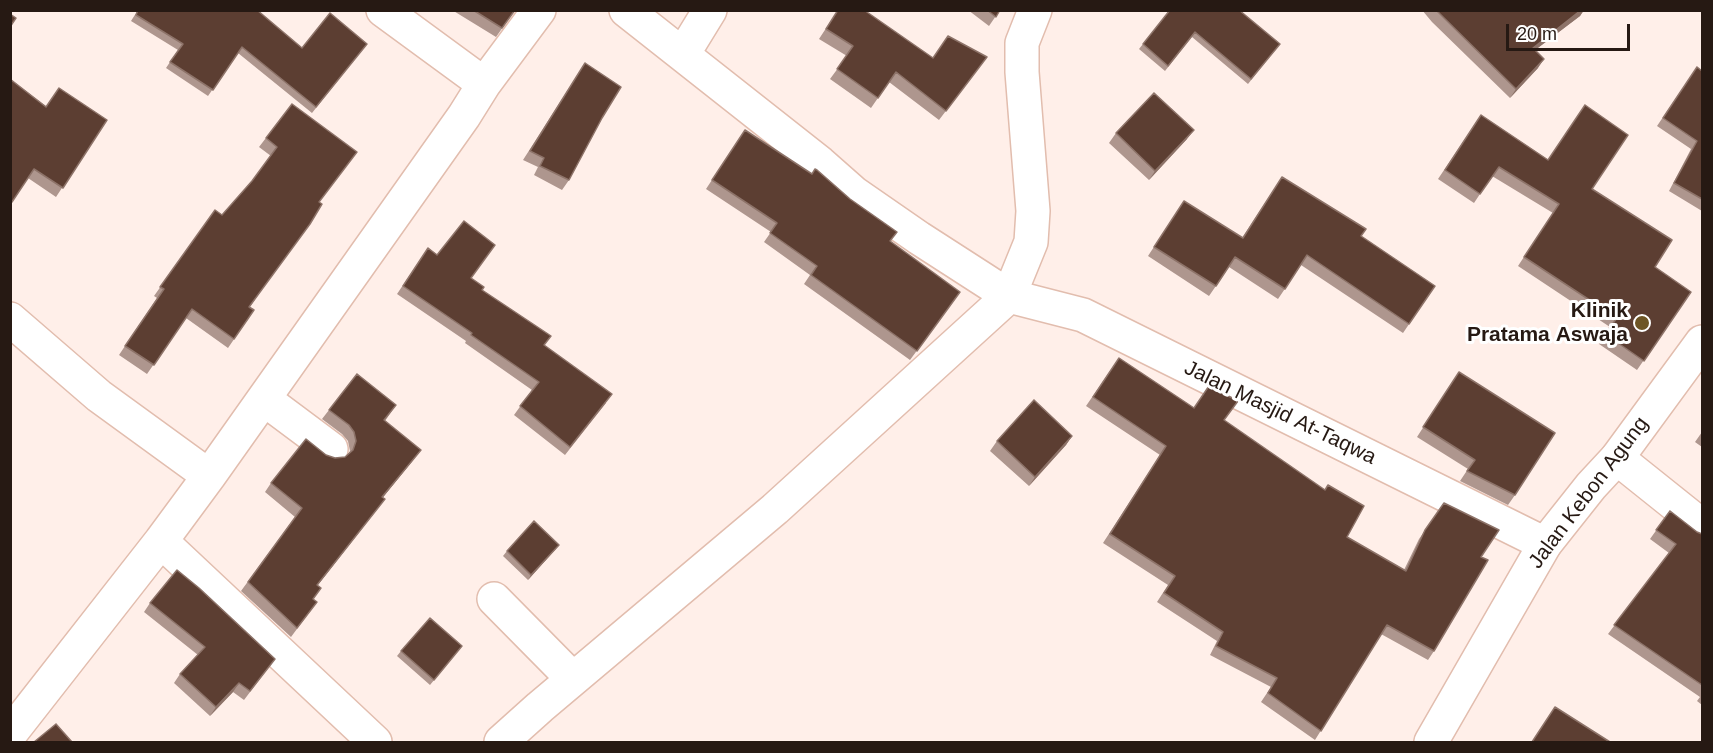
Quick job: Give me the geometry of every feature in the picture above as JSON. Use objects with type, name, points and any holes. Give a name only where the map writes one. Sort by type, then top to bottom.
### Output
[{"type":"street","points":[[384,10],[424,22],[484,84]]},
{"type":"street","points":[[10,734],[209,476],[464,116],[484,84],[539,10]]},
{"type":"street","name":"Jalan Masjid At-Taqwa","points":[[626,10],[820,163],[854,193],[1009,296],[1083,315],[1545,544]]},
{"type":"street","points":[[683,54],[710,10]]},
{"type":"street","points":[[501,742],[775,509],[1009,296],[1031,242],[1033,211],[1022,43],[1035,10]]},
{"type":"street","points":[[10,319],[99,396],[209,476]]},
{"type":"street","name":"Jalan Kebon Agung","points":[[1431,742],[1545,544],[1591,486],[1617,458],[1702,342]]},
{"type":"street","points":[[264,399],[331,449]]},
{"type":"street","points":[[1617,458],[1702,526]]},
{"type":"street","points":[[161,541],[375,742]]},
{"type":"street","points":[[494,599],[573,679]]},
{"type":"building","points":[[138,10],[257,10],[302,48],[330,13],[367,44],[316,107],[242,47],[213,90],[170,62],[183,44],[136,15]]},
{"type":"building","points":[[473,10],[515,10],[502,28]]},
{"type":"building","points":[[838,10],[864,10],[933,58],[948,36],[987,57],[946,111],[896,72],[878,98],[837,69],[853,46],[826,29]]},
{"type":"building","points":[[987,10],[1000,10],[996,17]]},
{"type":"building","points":[[1170,10],[1239,10],[1280,44],[1251,79],[1195,32],[1168,66],[1143,44]]},
{"type":"building","points":[[1436,10],[1581,10],[1533,48],[1544,59],[1516,89]]},
{"type":"building","points":[[10,14],[16,18],[10,27]]},
{"type":"building","points":[[585,63],[621,87],[569,180],[540,166],[544,158],[530,151]]},
{"type":"building","points":[[1697,67],[1702,71],[1702,199],[1674,183],[1697,141],[1663,118]]},
{"type":"building","points":[[10,79],[46,107],[59,88],[107,120],[63,188],[34,169],[12,202],[10,201]]},
{"type":"building","points":[[1154,93],[1194,130],[1155,171],[1116,133]]},
{"type":"building","points":[[292,104],[357,152],[319,202],[322,204],[310,224],[249,307],[254,310],[234,339],[192,309],[154,365],[125,346],[164,289],[160,287],[215,210],[222,215],[252,181],[277,147],[266,138]]},
{"type":"building","points":[[1585,105],[1628,135],[1592,189],[1672,240],[1655,267],[1691,292],[1644,361],[1605,334],[1617,318],[1524,257],[1559,204],[1499,167],[1480,194],[1445,170],[1481,115],[1548,160]]},
{"type":"building","points":[[745,130],[812,174],[815,169],[817,170],[850,199],[897,232],[890,241],[960,292],[917,351],[811,275],[817,266],[770,233],[777,223],[712,180]]},
{"type":"building","points":[[1282,177],[1366,229],[1361,236],[1435,286],[1409,324],[1307,255],[1285,289],[1235,257],[1216,286],[1154,247],[1184,201],[1243,238]]},
{"type":"building","points":[[464,221],[495,245],[471,278],[484,287],[482,290],[551,336],[544,345],[612,394],[570,447],[520,406],[539,382],[403,286],[428,248],[437,255]]},
{"type":"building","points":[[1119,358],[1194,408],[1209,386],[1238,401],[1224,420],[1325,490],[1328,485],[1364,506],[1347,537],[1406,571],[1425,530],[1444,503],[1499,530],[1481,557],[1488,560],[1434,651],[1387,625],[1321,731],[1268,693],[1277,678],[1216,646],[1223,632],[1164,593],[1175,576],[1110,534],[1166,446],[1093,397]]},
{"type":"building","points":[[1459,372],[1555,433],[1515,495],[1467,471],[1475,460],[1423,427]]},
{"type":"building","points":[[357,374],[396,405],[384,420],[421,450],[382,497],[385,499],[317,585],[321,588],[313,599],[317,602],[297,628],[248,582],[302,508],[271,483],[306,439],[326,455],[335,458],[345,457],[353,450],[356,441],[354,432],[349,425],[329,410]]},
{"type":"building","points":[[1034,400],[1072,436],[1035,477],[997,441]]},
{"type":"building","points":[[1670,511],[1702,534],[1702,685],[1614,625],[1676,544],[1656,530]]},
{"type":"building","points":[[534,521],[559,545],[531,575],[507,551]]},
{"type":"building","points":[[177,570],[275,659],[250,691],[239,683],[216,707],[180,674],[205,647],[150,603]]},
{"type":"building","points":[[430,618],[462,646],[434,680],[401,651]]},
{"type":"building","points":[[1555,707],[1610,742],[1532,742]]},
{"type":"building","points":[[56,724],[72,742],[34,742]]},
{"type":"place","name":"Klinik Pratama Aswaja","points":[[1642,323]]}]
